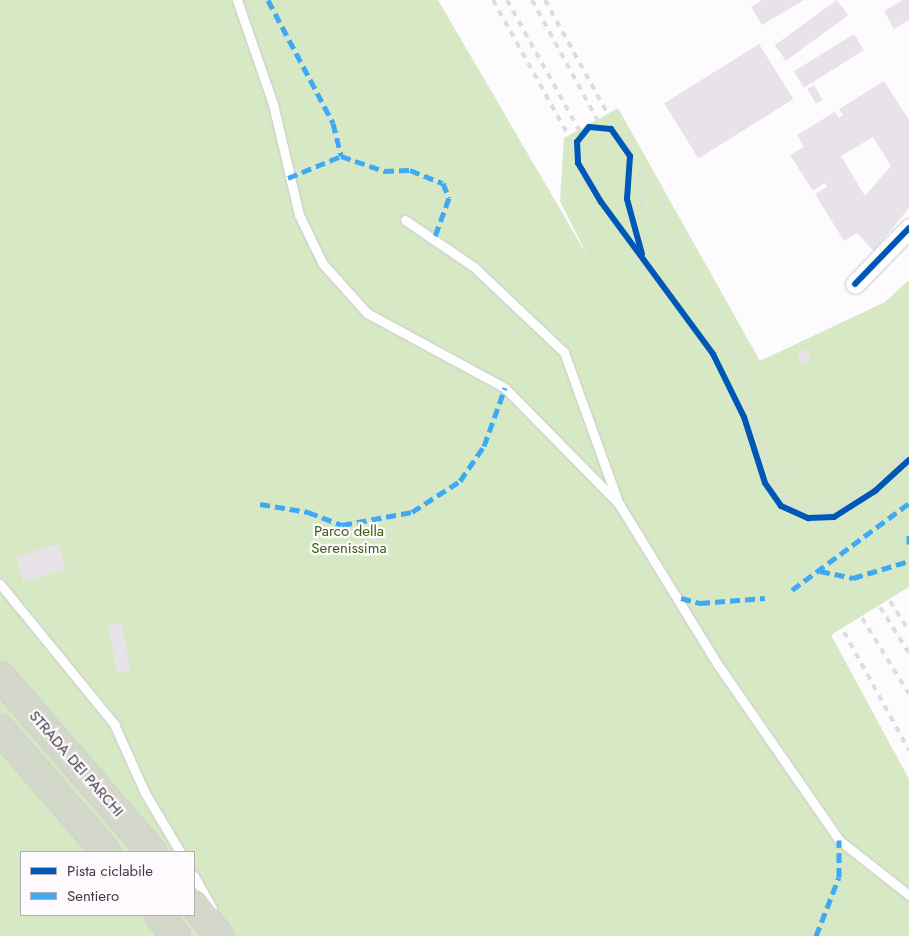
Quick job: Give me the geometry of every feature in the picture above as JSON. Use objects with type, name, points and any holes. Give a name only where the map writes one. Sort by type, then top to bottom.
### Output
[{"type":"highway","name":"STRADA DEI PARCHI","points":[[0,676],[151,851]]},
{"type":"highway","points":[[0,729],[105,851]]},
{"type":"highway","points":[[195,905],[219,936]]},
{"type":"highway","points":[[161,916],[176,936]]},
{"type":"street","points":[[856,284],[909,228]]},
{"type":"lane","points":[[237,0],[273,104],[299,214],[323,264],[368,313],[505,388],[619,504]]},
{"type":"lane","points":[[405,220],[474,267],[564,352],[619,504],[718,665],[840,840],[909,895]]},
{"type":"lane","points":[[0,584],[114,724],[145,793],[179,851]]},
{"type":"lane","points":[[195,878],[229,936]]},
{"type":"path","points":[[641,170],[665,204],[652,216],[644,222],[641,170]]},
{"type":"path","points":[[652,216],[729,341],[770,473],[791,504],[830,511],[868,488],[909,451]]},
{"type":"path","points":[[741,409],[765,483],[781,506],[796,515],[825,519],[868,496]]},
{"type":"path","points":[[882,486],[909,460]]},
{"type":"path","points":[[770,473],[795,467]]},
{"type":"green space","name":"Parco della Serenissima","points":[[0,0],[438,0],[588,257],[560,201],[564,138],[618,108],[760,361],[885,302],[909,280],[909,587],[831,635],[909,779],[909,936],[0,936]]},
{"type":"building","points":[[762,0],[804,0],[762,25],[751,7]]},
{"type":"building","points":[[837,0],[848,15],[786,61],[775,45]]},
{"type":"building","points":[[903,0],[909,0],[909,20],[894,29],[884,11]]},
{"type":"building","points":[[854,34],[864,50],[804,88],[794,72]]},
{"type":"building","points":[[759,44],[793,99],[698,158],[664,103]]},
{"type":"building","points":[[884,81],[909,120],[909,208],[874,251],[857,233],[844,241],[815,194],[827,187],[825,183],[813,191],[790,155],[804,147],[797,135],[835,112],[839,118],[843,115],[839,109]],"holes":[[[873,137],[891,166],[865,196],[841,156]]]},
{"type":"building","points":[[814,85],[823,100],[816,104],[807,89]]},
{"type":"building","points":[[806,349],[811,357],[802,364],[797,355]]},
{"type":"building","points":[[59,544],[66,569],[23,581],[16,556]]},
{"type":"building","points":[[122,623],[130,670],[117,673],[108,625]]},
{"type":"railway","points":[[493,0],[568,135]]},
{"type":"railway","points":[[507,0],[579,130]]},
{"type":"railway","points":[[532,0],[597,119]]},
{"type":"railway","points":[[545,0],[607,113]]},
{"type":"railway","points":[[890,601],[909,631]]},
{"type":"railway","points":[[880,607],[909,653]]},
{"type":"railway","points":[[862,618],[909,694]]},
{"type":"railway","points":[[844,632],[909,750]]},
{"type":"marked path","points":[[268,0],[333,123],[341,156]]},
{"type":"marked path","points":[[288,178],[341,156],[384,171],[410,170],[443,183],[449,198],[434,239]]},
{"type":"marked path","points":[[260,504],[308,512],[342,525],[412,512],[460,481],[484,446],[505,388]]},
{"type":"marked path","points":[[792,590],[909,503]]},
{"type":"marked path","points":[[909,535],[909,544]]},
{"type":"marked path","points":[[820,571],[853,578],[909,561]]},
{"type":"marked path","points":[[681,598],[700,603],[765,598]]},
{"type":"marked path","points":[[816,936],[839,877],[839,840]]},
{"type":"cycle path","points":[[642,254],[627,199],[630,156],[611,129],[589,127],[577,142],[578,163],[601,202],[713,354],[744,417],[765,483],[781,506],[808,518],[834,517],[875,491],[909,460]]},
{"type":"cycle path","points":[[855,284],[909,228]]}]
